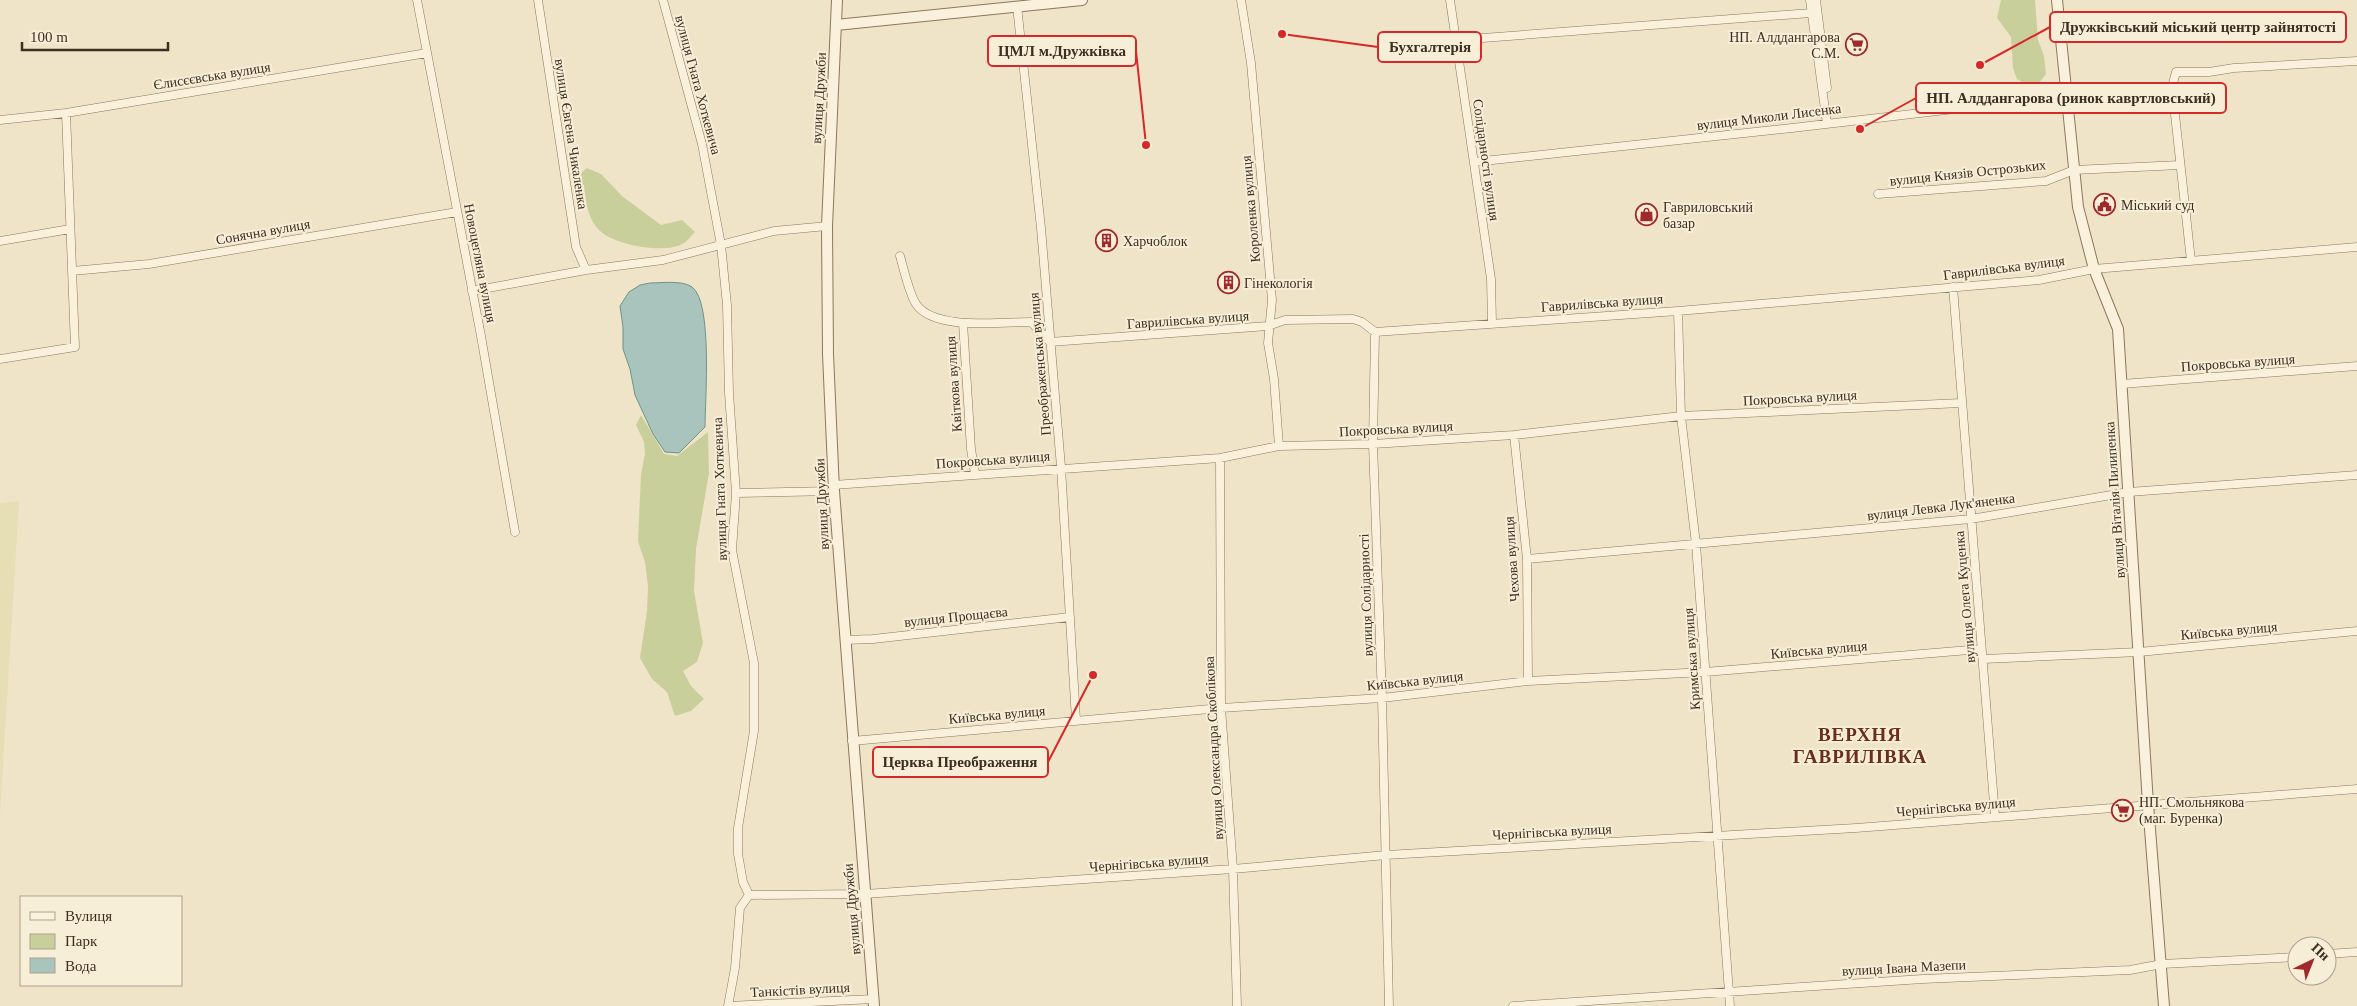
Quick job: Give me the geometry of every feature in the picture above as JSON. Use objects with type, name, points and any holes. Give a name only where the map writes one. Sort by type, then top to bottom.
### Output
[{"type":"street","name":"Новоцегляна вулиця","points":[[417,0],[472,290],[515,532]]},
{"type":"street","name":"вулиця Євгена Чикаленка","points":[[538,0],[576,247],[586,270]]},
{"type":"street","name":"вулиця Гната Хоткевича","points":[[663,0],[702,144],[721,245],[728,305],[729,393],[736,493],[732,550],[754,663],[754,731],[747,764],[738,828],[738,854],[743,882],[749,895]]},
{"type":"street","name":"вулиця Дружби","points":[[837,0],[827,226],[828,354],[833,488],[874,1002]]},
{"type":"street","points":[[836,25],[1082,0]]},
{"type":"street","name":"Короленка вулиця","points":[[1241,0],[1251,63],[1271,291],[1268,343],[1274,379],[1279,446]]},
{"type":"street","name":"Солідарності вулиця","points":[[1450,0],[1491,278],[1492,323]]},
{"type":"street","points":[[1810,0],[1829,123]]},
{"type":"street","points":[[1816,0],[1829,123]]},
{"type":"street","name":"вулиця Віталія Пилипенка","points":[[2057,0],[2078,207],[2094,269],[2118,329],[2148,804],[2164,1006]]},
{"type":"street","name":"Преображенська вулиця","points":[[1017,6],[1041,228],[1061,467],[1076,720]]},
{"type":"street","points":[[1456,40],[1811,13]]},
{"type":"street","name":"Єлисєєвська вулиця","points":[[0,120],[66,113],[427,53]]},
{"type":"street","points":[[2191,261],[2172,87],[2176,72],[2209,72],[2234,68],[2357,61]]},
{"type":"street","name":"вулиця Миколи Лисенка","points":[[1474,162],[2066,96]]},
{"type":"street","points":[[0,359],[75,347],[66,113]]},
{"type":"street","name":"вулиця Князів Острозьких","points":[[1878,194],[2046,181],[2074,170],[2180,165]]},
{"type":"street","name":"Сонячна вулиця","points":[[72,271],[149,264],[457,212]]},
{"type":"street","points":[[472,290],[586,270],[664,260],[774,231],[827,226]]},
{"type":"street","points":[[0,241],[70,229]]},
{"type":"street","name":"Гаврилівська вулиця","points":[[1050,342],[1268,326],[1285,320],[1352,318],[1362,322],[1375,332],[1678,311],[2039,280],[2094,269],[2357,248]]},
{"type":"street","points":[[900,256],[916,304],[927,315],[963,323],[1031,322],[1050,342]]},
{"type":"street","name":"вулиця Олега Куценка","points":[[1953,287],[1995,816]]},
{"type":"street","name":"Кримська вулиця","points":[[1678,311],[1681,416],[1696,544],[1730,1006]]},
{"type":"street","name":"Квіткова вулиця","points":[[963,323],[971,449],[975,474]]},
{"type":"street","name":"вулиця Солідарності","points":[[1375,332],[1373,444],[1382,698],[1389,1006]]},
{"type":"street","name":"Покровська вулиця","points":[[2122,384],[2357,366]]},
{"type":"street","name":"Покровська вулиця","points":[[736,493],[833,488],[1061,467],[1220,458],[1279,446],[1373,444],[1514,435],[1681,416],[1961,403]]},
{"type":"street","name":"Чехова вулиця","points":[[1514,435],[1527,559],[1528,682]]},
{"type":"street","name":"вулиця Олександра Скоблікова","points":[[1220,458],[1221,708],[1233,870],[1237,1006]]},
{"type":"street","name":"вулиця Левка Лук'яненка","points":[[1527,559],[1971,519],[2129,492],[2357,475]]},
{"type":"street","name":"вулиця Прощаєва","points":[[845,640],[882,638],[1070,617]]},
{"type":"street","name":"Київська вулиця","points":[[1984,659],[2139,652],[2357,631]]},
{"type":"street","name":"Київська вулиця","points":[[852,741],[1221,708],[1382,698],[1528,682],[1705,672],[1981,649]]},
{"type":"street","name":"Чернігівська вулиця","points":[[749,895],[865,894],[1233,870],[1386,855],[1856,828],[2357,788]]},
{"type":"street","points":[[728,1006],[735,968],[740,908],[749,895]]},
{"type":"street","points":[[2337,953],[2357,952]]},
{"type":"street","name":"вулиця Івана Мазепи","points":[[1513,1006],[1729,990],[2130,970],[2162,964],[2287,958]]},
{"type":"street","name":"Танкістів вулиця","points":[[728,1006],[874,1002]]},
{"type":"shaded area","points":[[19,501],[0,815],[0,503]]},
{"type":"green space","points":[[2001,0],[2035,0],[2038,40],[2044,56],[2046,74],[2039,83],[2027,85],[2017,79],[2013,68],[2011,37],[1997,18]]},
{"type":"green space","points":[[587,168],[601,174],[622,196],[661,225],[682,220],[695,232],[684,243],[676,247],[665,248],[641,247],[607,236],[592,221],[584,185],[573,180]]},
{"type":"green space","points":[[641,415],[664,454],[677,456],[708,432],[709,473],[696,549],[694,591],[703,643],[697,662],[683,671],[691,686],[704,699],[691,711],[675,716],[667,692],[652,679],[640,658],[647,611],[648,586],[645,562],[638,541],[641,474],[645,454],[644,442],[636,425]]},
{"type":"water","points":[[677,283],[692,287],[699,296],[703,312],[706,353],[705,427],[679,453],[665,452],[653,434],[635,395],[630,369],[623,349],[623,327],[620,306],[629,292],[640,285]]},
{"type":"place","name":"Бухгалтерія","points":[[1282,34]]},
{"type":"place","name":"НП. Алддангарова С.М.","points":[[1856,45]]},
{"type":"place","name":"Дружківський міський центр зайнятості","points":[[1980,65]]},
{"type":"place","name":"НП. Алддангарова (ринок кавртловський)","points":[[1860,129]]},
{"type":"place","name":"ЦМЛ м.Дружківка","points":[[1146,145]]},
{"type":"place","name":"Міський суд","points":[[2105,205]]},
{"type":"place","name":"Гавриловський базар","points":[[1647,215]]},
{"type":"place","name":"Харчоблок","points":[[1107,241]]},
{"type":"place","name":"Гінекологія","points":[[1228,283]]},
{"type":"place","name":"Церква Преображення","points":[[1093,675]]},
{"type":"place","name":"НП. Смольнякова (маг. Буренка)","points":[[2123,810]]},
{"type":"district","name":"ВЕРХНЯ ГАВРИЛІВКА","points":[[1860,745]]}]
